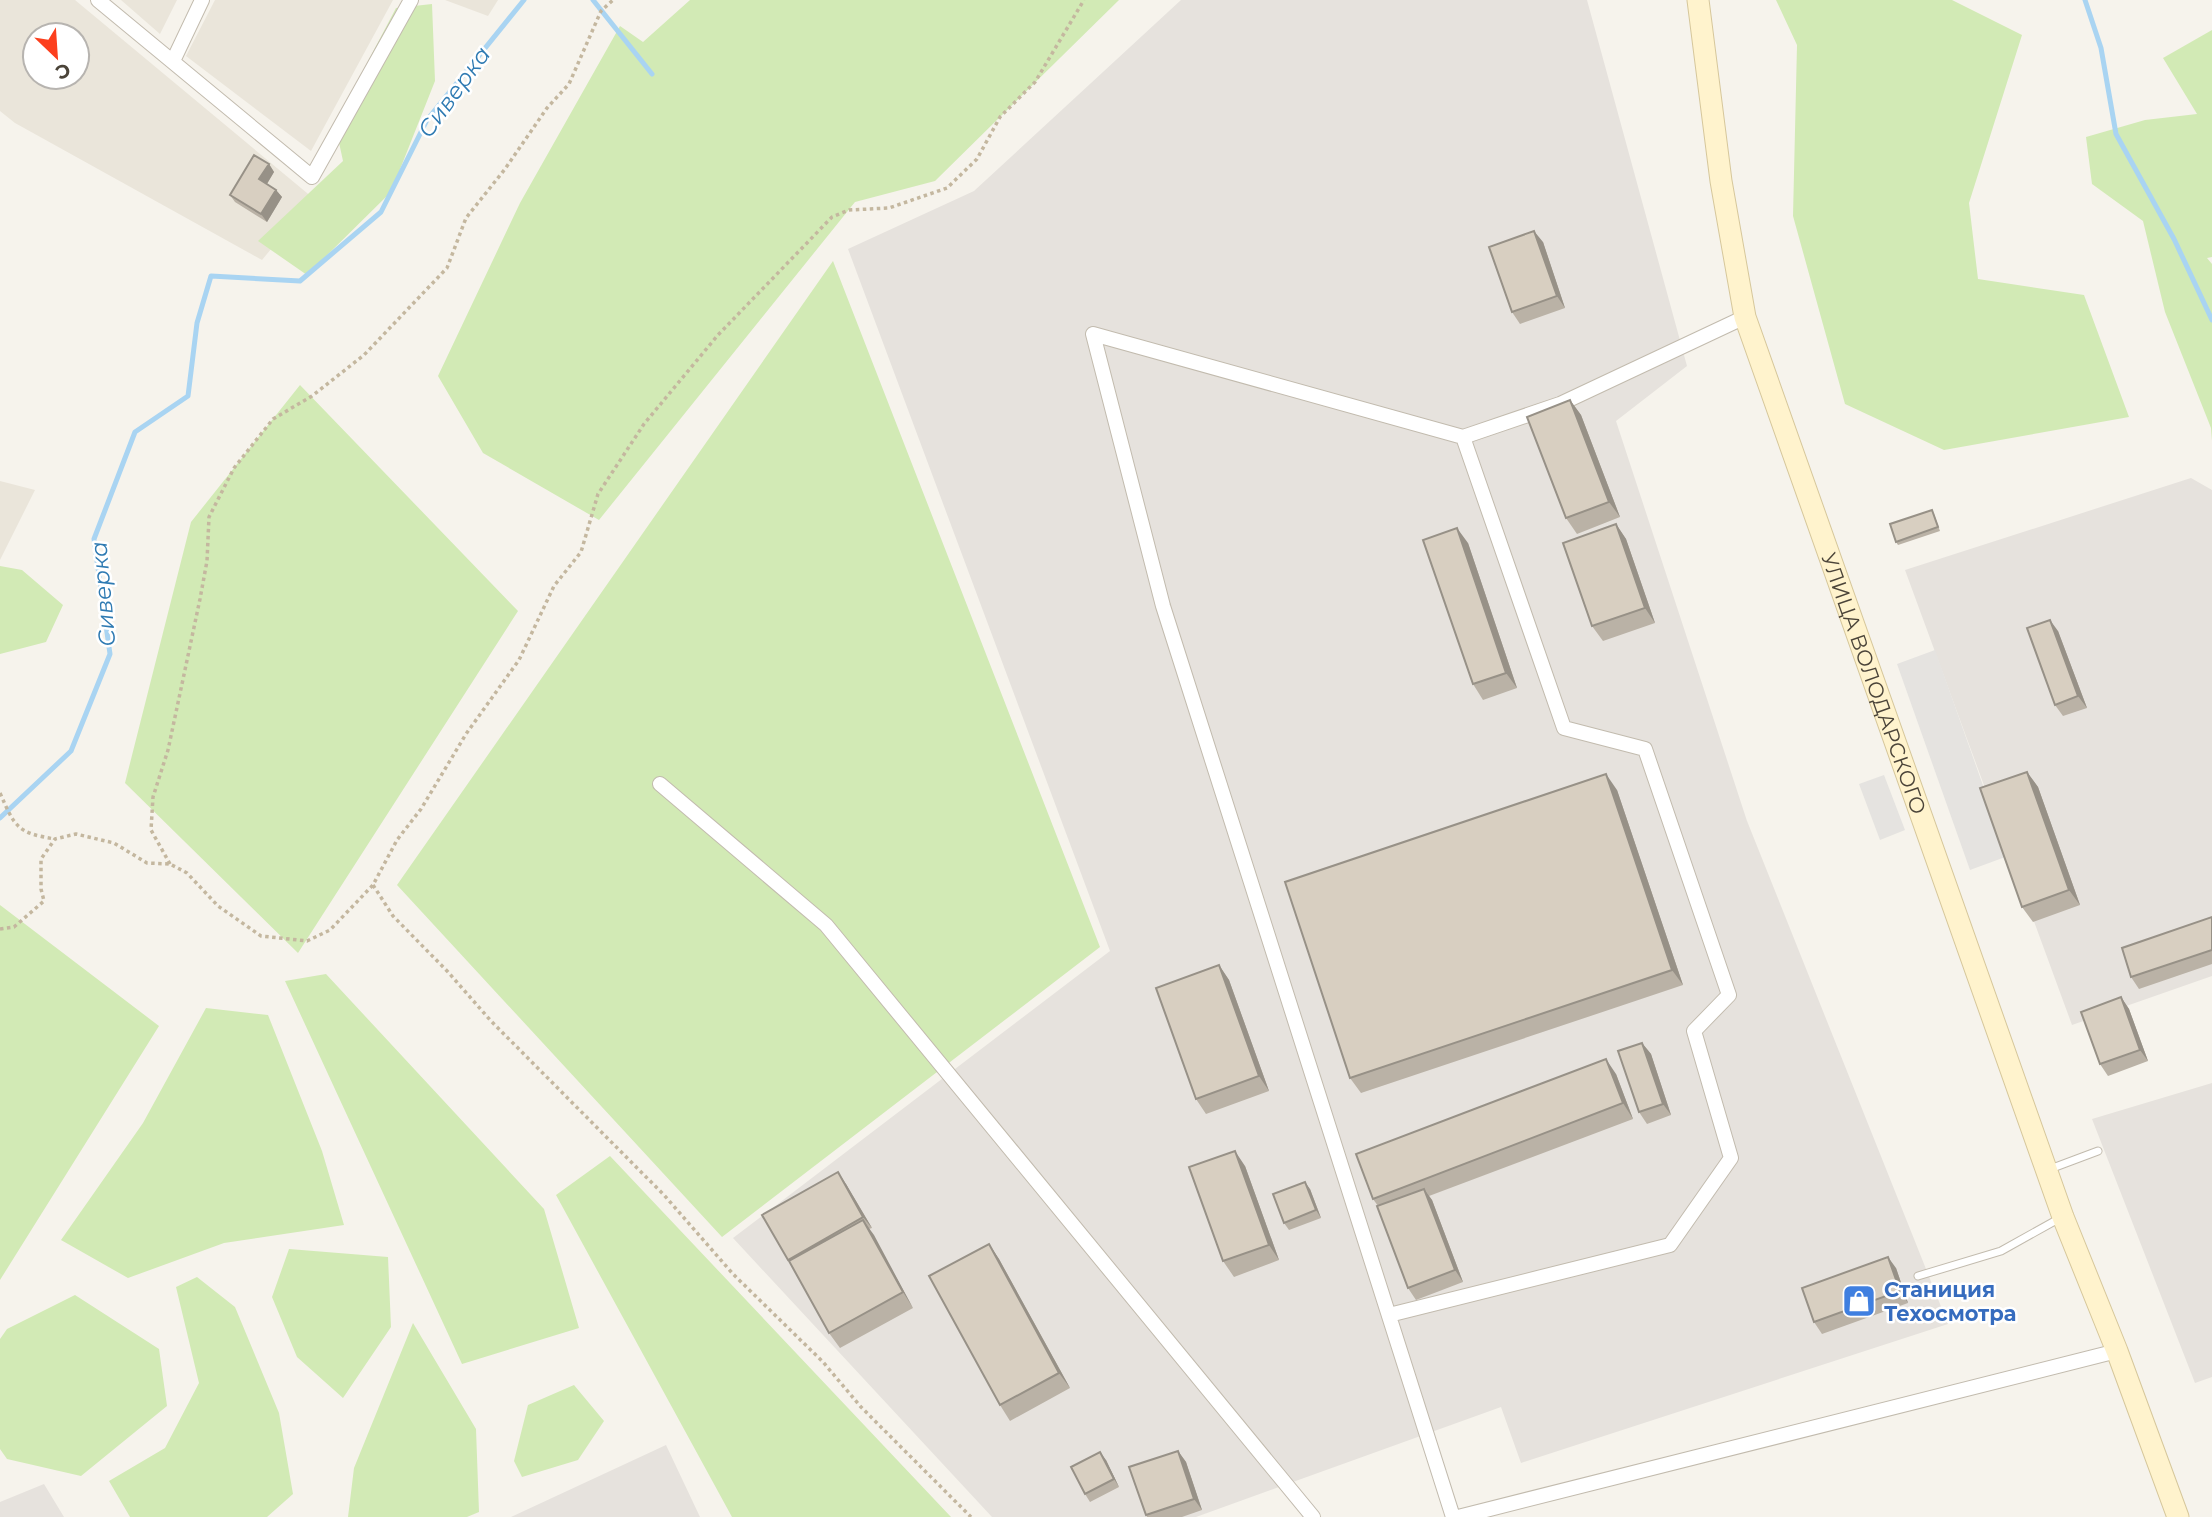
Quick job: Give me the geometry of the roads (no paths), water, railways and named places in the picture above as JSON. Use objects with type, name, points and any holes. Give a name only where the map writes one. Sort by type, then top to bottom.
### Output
[{"type":"main road","name":"УЛИЦА ВОЛОДАРСКОГО","points":[[1698,0],[1721,181],[1745,317],[2046,1171],[2117,1351],[2178,1517]]},
{"type":"street","points":[[98,0],[312,177],[411,0]]},
{"type":"street","points":[[173,61],[202,0]]},
{"type":"street","points":[[1745,317],[1560,404],[1463,437],[1093,334],[1163,606],[1456,1517],[2117,1351]]},
{"type":"street","points":[[1389,1315],[1670,1245],[1731,1158],[1694,1031],[1729,995],[1645,749],[1564,728],[1463,437]]},
{"type":"street","points":[[660,784],[827,925],[1313,1517]]},
{"type":"lane","points":[[2046,1171],[2098,1151]]},
{"type":"lane","points":[[1918,1276],[2001,1251],[2063,1217]]},
{"type":"waterway","name":"Сиверка","points":[[0,818],[71,751],[110,654],[94,539],[135,432],[188,396],[197,323],[211,276],[300,281],[381,212],[427,120],[524,0]]},
{"type":"waterway","points":[[593,0],[652,74]]},
{"type":"waterway","points":[[2085,0],[2101,48],[2116,134],[2174,239],[2212,320]]},
{"type":"place","name":"Станиция Техосмотра","points":[[1859,1301]]}]
